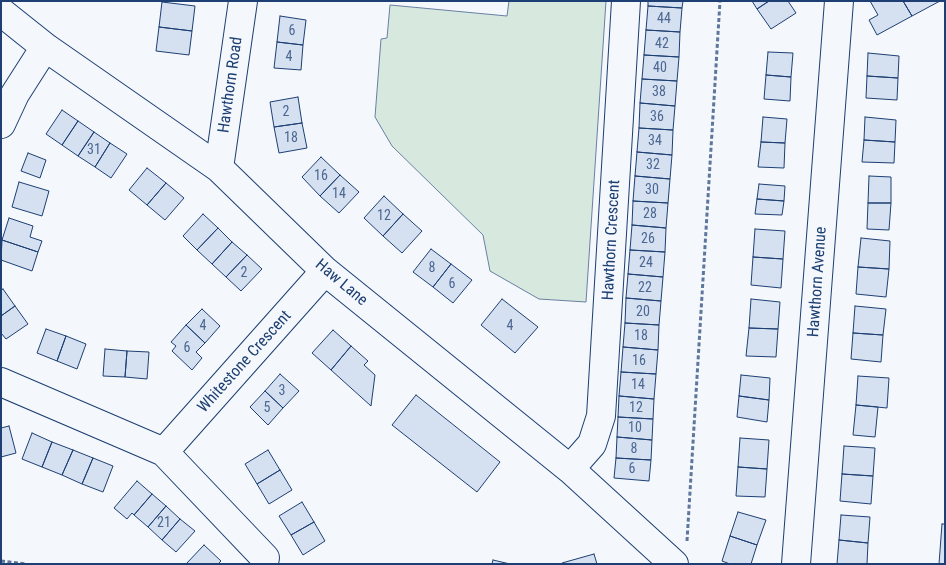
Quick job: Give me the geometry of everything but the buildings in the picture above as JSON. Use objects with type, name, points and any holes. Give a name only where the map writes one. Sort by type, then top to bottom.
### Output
[{"type":"street","name":"Hawthorn Road","points":[[220,168],[243,1]]},
{"type":"street","name":"Hawthorn Crescent","points":[[570,469],[592,444],[602,416],[626,1]]},
{"type":"street","name":"Hawthorn Avenue","points":[[796,564],[839,1]]},
{"type":"street","name":"Haw Lane","points":[[1,12],[45,47],[220,168],[325,271],[570,469],[681,555]]},
{"type":"street","points":[[1,124],[15,94],[45,47]]},
{"type":"street","name":"Whitestone Crescent","points":[[164,452],[325,271]]},
{"type":"street","points":[[1,382],[164,452],[265,558]]},
{"type":"path","points":[[681,555],[720,1]]},
{"type":"path","points":[[1,561],[26,564]]},
{"type":"shaded area","points":[[509,1],[606,1],[586,302],[539,299],[490,271],[483,235],[392,146],[375,117],[381,39],[387,38],[390,5],[507,16]]}]
